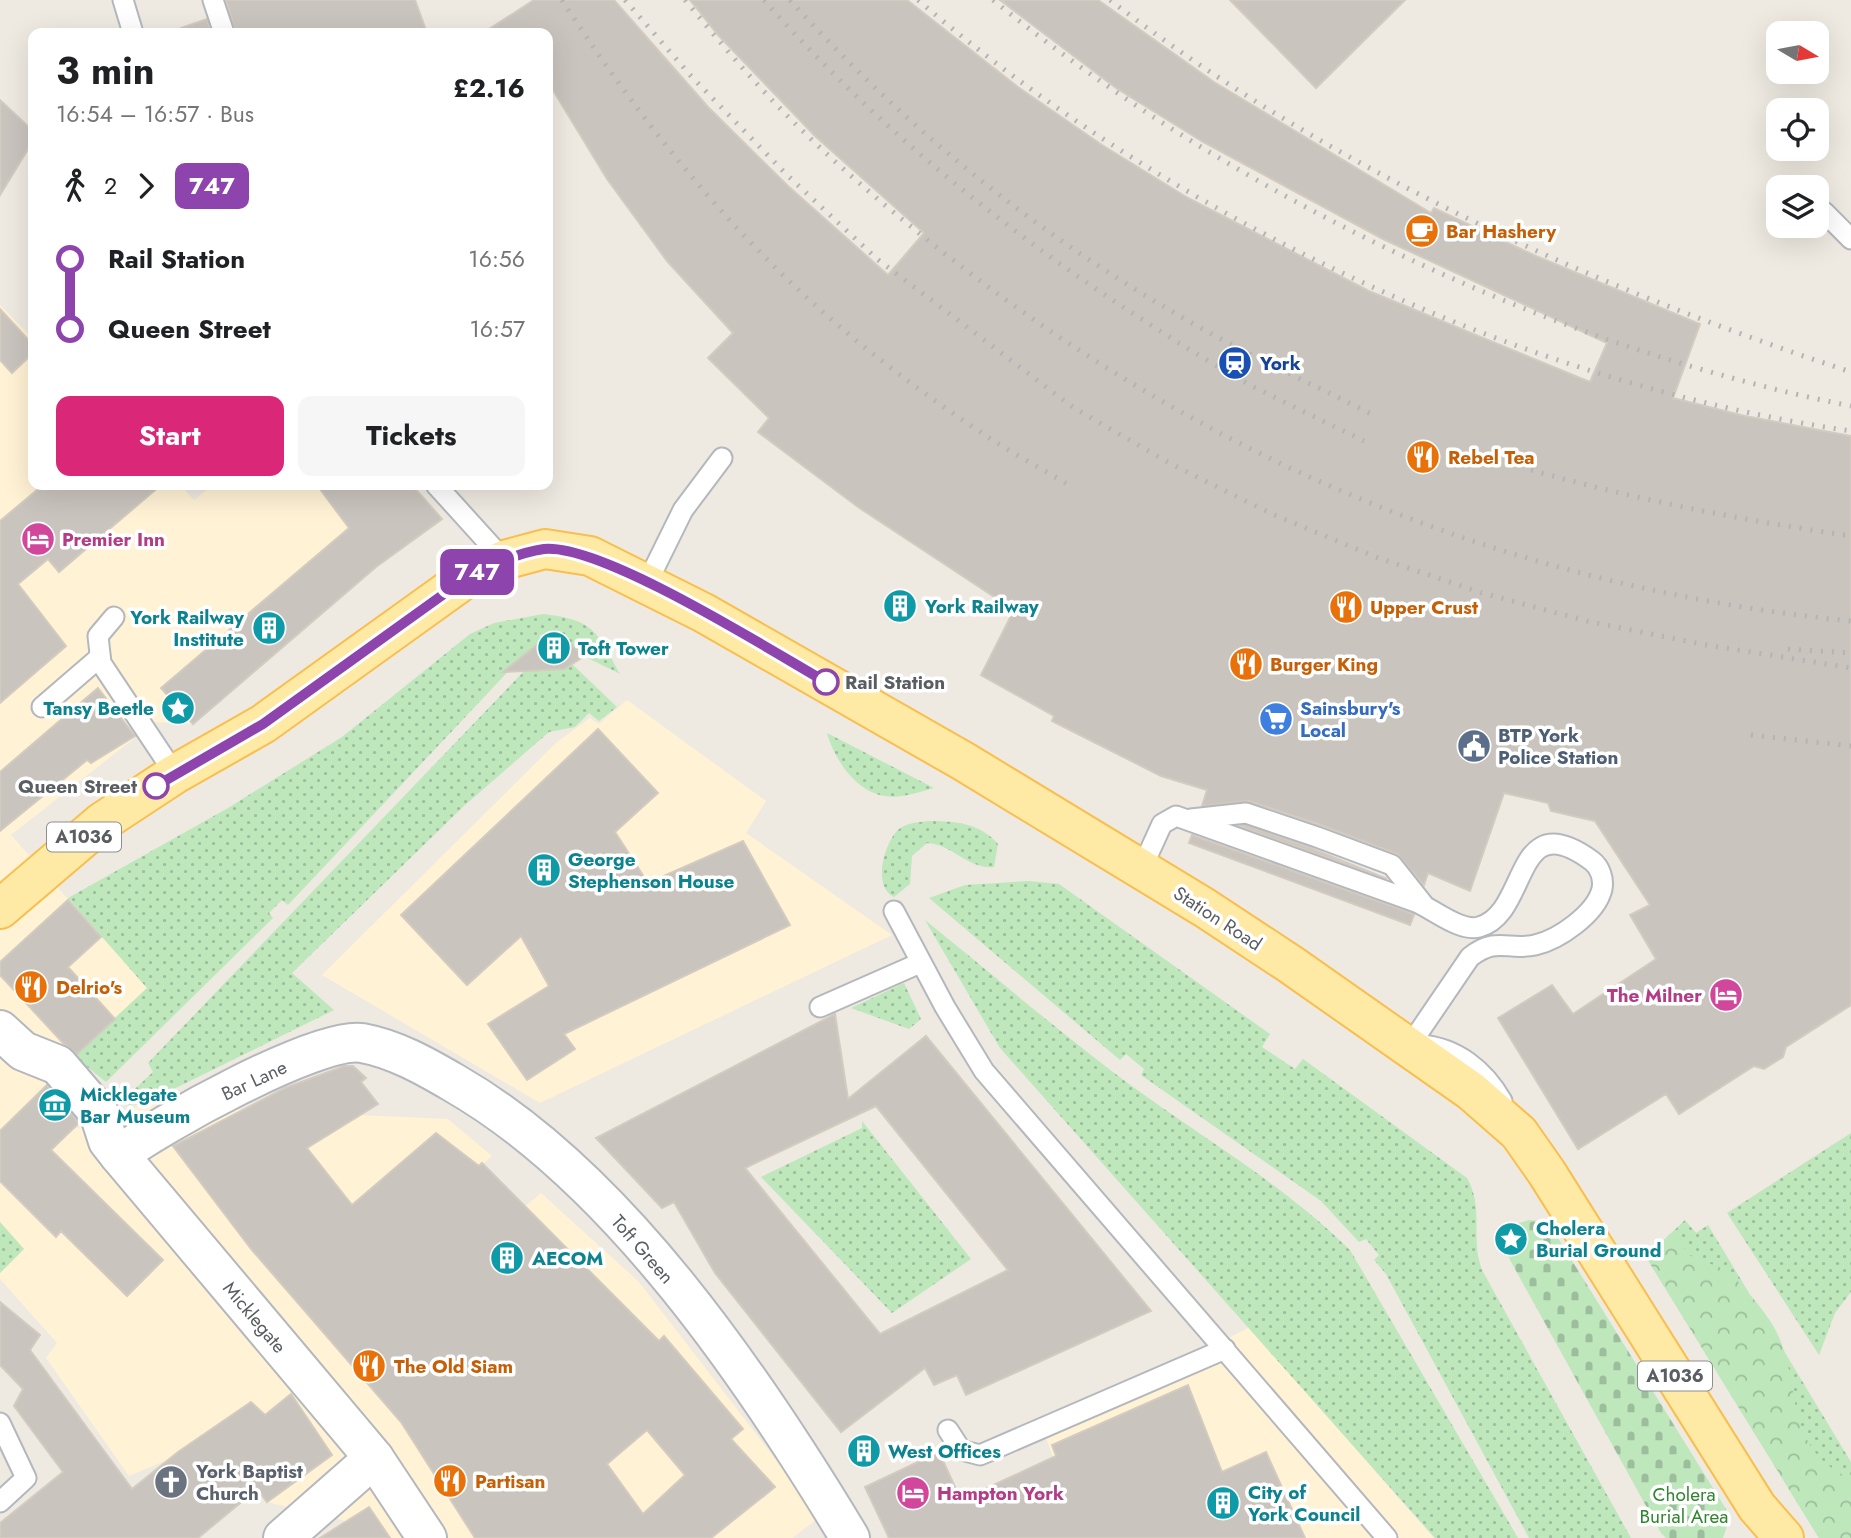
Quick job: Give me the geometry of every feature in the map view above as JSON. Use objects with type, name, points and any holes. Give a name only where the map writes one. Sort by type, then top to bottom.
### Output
[{"type":"main road","name":"Station Road","points":[[504,560],[545,549],[590,556],[647,583],[852,697],[1216,915],[1410,1045],[1471,1091],[1519,1133],[1593,1245],[1758,1523],[1784,1538]]},
{"type":"main road","name":"A1036","points":[[0,909],[102,822],[175,774],[263,724],[469,576],[504,560]]},
{"type":"street","name":"Micklegate","points":[[12,1040],[58,1065],[99,1113],[114,1148],[374,1458],[426,1538]]},
{"type":"street","name":"Bar Lane","points":[[114,1148],[267,1072],[314,1052],[360,1042]]},
{"type":"street","name":"Toft Green","points":[[360,1042],[412,1059],[486,1101],[569,1168],[612,1212],[692,1306],[791,1440],[850,1538]]},
{"type":"street","points":[[283,1538],[374,1458]]},
{"type":"lane","points":[[123,0],[131,28]]},
{"type":"lane","points":[[213,0],[222,28]]},
{"type":"lane","points":[[1829,217],[1851,239]]},
{"type":"lane","points":[[647,583],[683,510],[722,458]]},
{"type":"lane","points":[[441,490],[504,560]]},
{"type":"lane","points":[[114,617],[97,636],[101,663],[175,774]]},
{"type":"lane","points":[[42,706],[100,657]]},
{"type":"lane","points":[[1186,820],[1246,813],[1317,837],[1392,865],[1424,905]]},
{"type":"lane","points":[[1141,870],[1162,824],[1176,816],[1424,905],[1471,927],[1480,927],[1493,920],[1502,909],[1527,860],[1537,849],[1549,844],[1564,846],[1595,863],[1603,877],[1597,900],[1556,937],[1527,946],[1494,943],[1470,957],[1410,1045]]},
{"type":"lane","points":[[894,911],[920,963],[984,1071],[1387,1538]]},
{"type":"lane","points":[[820,1007],[920,963]]},
{"type":"lane","points":[[948,1430],[961,1450],[980,1455],[1225,1349]]},
{"type":"lane","points":[[0,1423],[26,1478],[0,1502]]},
{"type":"shaded area","points":[[0,305],[28,334],[28,490],[185,490],[194,500],[207,490],[321,490],[376,567],[193,724],[155,722],[11,835],[148,989],[74,1056],[0,1143]]},
{"type":"shaded area","points":[[627,700],[766,801],[746,833],[892,935],[540,1103],[322,975],[557,742],[590,718],[599,724]]},
{"type":"shaded area","points":[[141,1105],[448,1119],[492,1156],[367,1267],[404,1309],[541,1193],[639,1282],[820,1517],[792,1538],[356,1538],[346,1521],[267,1502],[208,1443],[129,1476],[46,1358],[57,1343],[0,1279],[0,1273],[24,1249],[0,1222],[0,1184],[46,1139]]},
{"type":"shaded area","points":[[1250,1327],[1434,1538],[1084,1538],[1044,1433]]},
{"type":"green space","points":[[543,614],[574,620],[592,631],[606,648],[620,674],[576,651],[559,631],[540,635],[541,641],[520,659],[288,905],[282,900],[269,913],[273,918],[106,1082],[74,1056],[147,988],[68,898],[228,808],[342,737],[470,634],[494,623]]},
{"type":"green space","points":[[572,664],[617,707],[599,721],[589,713],[575,727],[549,732],[465,805],[292,973],[334,1010],[141,1105],[129,1105],[124,1099],[153,1072],[148,1063],[527,668]]},
{"type":"green space","points":[[827,733],[934,788],[897,797],[874,793],[848,773],[835,753]]},
{"type":"green space","points":[[931,821],[968,825],[991,837],[998,844],[994,867],[976,865],[945,848],[927,843],[912,856],[910,884],[894,897],[887,892],[882,875],[889,844],[899,829],[914,823]]},
{"type":"green space","points":[[1029,881],[1059,884],[1270,1034],[1262,1047],[1295,1069],[1303,1059],[1467,1178],[1475,1201],[1477,1248],[1483,1272],[1631,1538],[1529,1538],[1386,1274],[1374,1260],[1379,1255],[1366,1239],[1359,1242],[1321,1201],[1141,1075],[1144,1069],[1126,1054],[1120,1060],[929,898],[965,885]]},
{"type":"green space","points":[[925,920],[1103,1064],[1298,1204],[1350,1250],[1518,1538],[1435,1538],[1000,1048]]},
{"type":"green space","points":[[904,983],[921,1019],[909,1029],[851,1008]]},
{"type":"green space","points":[[862,1121],[971,1259],[892,1313],[761,1177],[862,1128]]},
{"type":"green space","points":[[1851,1133],[1851,1292],[1835,1313],[1819,1355],[1727,1213]]},
{"type":"green space","name":"Cholera Burial Area","points":[[1529,1220],[1541,1221],[1553,1230],[1726,1509],[1727,1526],[1723,1538],[1666,1538],[1661,1533],[1510,1260],[1506,1245],[1507,1234],[1514,1226]]},
{"type":"green space","points":[[1685,1220],[1696,1233],[1708,1225],[1851,1462],[1851,1538],[1819,1538],[1646,1257]]},
{"type":"green space","points":[[0,1222],[24,1249],[0,1273]]},
{"type":"green space","points":[[1671,1233],[1691,1256],[1722,1268],[1732,1276],[1772,1324],[1782,1345],[1802,1430],[1812,1448],[1828,1465],[1851,1479],[1851,1538],[1819,1538],[1646,1257]]},
{"type":"building","points":[[226,0],[415,0],[425,28],[234,28]]},
{"type":"building","name":"York","points":[[534,0],[614,0],[708,107],[788,186],[888,275],[924,233],[815,136],[718,35],[690,0],[907,0],[1018,87],[1102,145],[1188,198],[1369,291],[1590,382],[1607,343],[1383,239],[1203,142],[1116,88],[1000,0],[1098,0],[1214,82],[1431,213],[1434,208],[1536,256],[1700,324],[1673,398],[1745,416],[1851,436],[1851,1005],[1786,1047],[1783,1057],[1764,1069],[1754,1066],[1679,1114],[1666,1094],[1578,1149],[1498,1018],[1552,985],[1573,1014],[1656,959],[1630,915],[1650,905],[1595,821],[1551,811],[1548,803],[1504,793],[1470,891],[1428,873],[1424,885],[1397,854],[1321,825],[1249,801],[1202,806],[1207,790],[1161,776],[1052,721],[1054,716],[981,675],[1014,610],[858,507],[758,432],[769,418],[708,358],[733,333],[667,261],[607,179],[553,90],[553,28],[491,28]]},
{"type":"building","points":[[1230,0],[1405,0],[1316,88]]},
{"type":"building","points":[[207,19],[210,28],[181,28]]},
{"type":"building","points":[[0,100],[28,126],[28,149],[0,195]]},
{"type":"building","points":[[0,309],[28,340],[28,358],[12,373],[0,360]]},
{"type":"building","points":[[37,490],[155,490],[59,572],[48,559],[18,584],[66,646],[0,703],[0,521]]},
{"type":"building","name":"York Railway Institute","points":[[321,490],[416,490],[442,519],[376,567],[193,724],[161,688],[349,528]]},
{"type":"building","name":"Toft Tower","points":[[554,631],[585,656],[564,669],[503,672]]},
{"type":"building","points":[[98,688],[135,736],[91,763],[87,760],[0,831],[0,772]]},
{"type":"building","name":"George Stephenson House","points":[[598,729],[658,793],[615,832],[648,883],[743,841],[790,925],[564,1034],[575,1049],[527,1080],[488,1024],[549,986],[521,936],[467,985],[401,915]]},
{"type":"building","points":[[1245,825],[1313,849],[1387,879],[1240,826]]},
{"type":"building","points":[[1192,835],[1414,915],[1410,925],[1189,843]]},
{"type":"building","points":[[68,900],[101,937],[68,967],[115,1019],[77,1054],[63,1043],[0,975],[0,962]]},
{"type":"building","points":[[835,1014],[848,1099],[926,1036],[1151,1311],[966,1395],[957,1375],[934,1385],[925,1368],[841,1432],[715,1273],[674,1202],[662,1208],[596,1138]],"holes":[[[876,1106],[1008,1270],[880,1334],[745,1168]]]},
{"type":"building","points":[[344,1066],[353,1066],[366,1078],[361,1082],[378,1104],[307,1148],[352,1205],[436,1133],[479,1166],[482,1163],[659,1341],[664,1336],[743,1429],[731,1439],[775,1487],[711,1538],[475,1538],[401,1422],[252,1250],[173,1146],[285,1088]],"holes":[[[647,1430],[685,1475],[643,1514],[607,1464]]]},
{"type":"building","points":[[47,1085],[79,1123],[51,1150],[163,1260],[127,1296],[61,1231],[56,1237],[0,1181],[0,1131]]},
{"type":"building","points":[[0,1302],[40,1335],[30,1350],[132,1489],[178,1452],[251,1402],[265,1415],[291,1394],[332,1455],[267,1502],[257,1489],[198,1538],[0,1538],[0,1523],[63,1472],[14,1406],[23,1389],[0,1365]]},
{"type":"building","points":[[1188,1385],[1222,1472],[1266,1452],[1305,1538],[889,1538],[865,1487],[939,1452],[961,1500],[1056,1456],[1052,1445]]},
{"type":"building","points":[[369,1507],[390,1538],[320,1538]]},
{"type":"railway","points":[[562,0],[659,137],[731,222],[770,262],[852,337],[904,378],[994,441],[1072,487]]},
{"type":"railway","points":[[625,0],[691,76],[786,174],[877,259],[1074,408],[1171,464],[1272,514],[1376,557],[1482,593],[1591,622],[1701,644],[1851,668]]},
{"type":"railway","points":[[685,0],[791,120],[882,202],[953,260],[1054,333],[1158,399],[1265,456],[1376,505],[1490,547],[1607,580],[1728,604],[1851,621]]},
{"type":"railway","points":[[764,0],[804,44],[889,126],[933,166],[1026,239],[1074,274],[1204,359],[1254,387],[1364,441]]},
{"type":"railway","points":[[790,0],[877,90],[924,133],[1022,212],[1126,284],[1203,330],[1373,415]]},
{"type":"railway","points":[[918,0],[1017,79],[1124,152],[1237,219],[1355,279],[1477,331],[1601,374],[1726,408],[1851,431]]},
{"type":"railway","points":[[993,0],[1086,71],[1185,137],[1290,198],[1398,254],[1509,303],[1623,345],[1737,379],[1851,406]]},
{"type":"railway","points":[[1110,0],[1194,61],[1281,117],[1372,169],[1465,217],[1656,301],[1851,372]]},
{"type":"railway","points":[[1531,470],[1690,508],[1851,536]]},
{"type":"railway","points":[[1788,649],[1851,653]]},
{"type":"railway","points":[[1751,735],[1851,746]]},
{"type":"bus line","name":"747","points":[[156,786],[263,724],[469,576],[504,560],[545,549],[590,556],[704,613],[826,682]]},
{"type":"place","name":"Bar Hashery","points":[[1422,231]]},
{"type":"place","name":"York","points":[[1235,363]]},
{"type":"place","name":"Rebel Tea","points":[[1423,457]]},
{"type":"place","name":"Premier Inn","points":[[38,539]]},
{"type":"place","name":"York Railway","points":[[900,606]]},
{"type":"place","name":"Upper Crust","points":[[1346,607]]},
{"type":"place","name":"York Railway Institute","points":[[269,628]]},
{"type":"place","name":"Toft Tower","points":[[554,648]]},
{"type":"place","name":"Burger King","points":[[1246,664]]},
{"type":"place","name":"Rail Station","points":[[826,682]]},
{"type":"place","name":"Tansy Beetle","points":[[178,708]]},
{"type":"place","name":"Sainsbury's Local","points":[[1276,719]]},
{"type":"place","name":"BTP York Police Station","points":[[1474,746]]},
{"type":"place","name":"Queen Street","points":[[156,786]]},
{"type":"place","name":"George Stephenson House","points":[[544,870]]},
{"type":"place","name":"Delrio's","points":[[31,987]]},
{"type":"place","name":"The Milner","points":[[1726,995]]},
{"type":"place","name":"Micklegate Bar Museum","points":[[55,1105]]},
{"type":"place","name":"Cholera Burial Ground","points":[[1511,1239]]},
{"type":"place","name":"AECOM","points":[[507,1258]]},
{"type":"place","name":"The Old Siam","points":[[369,1366]]},
{"type":"place","name":"West Offices","points":[[864,1451]]},
{"type":"place","name":"Partisan","points":[[450,1481]]},
{"type":"place","name":"York Baptist Church","points":[[171,1482]]},
{"type":"place","name":"Hampton York","points":[[913,1493]]},
{"type":"place","name":"City of York Council","points":[[1223,1503]]}]
